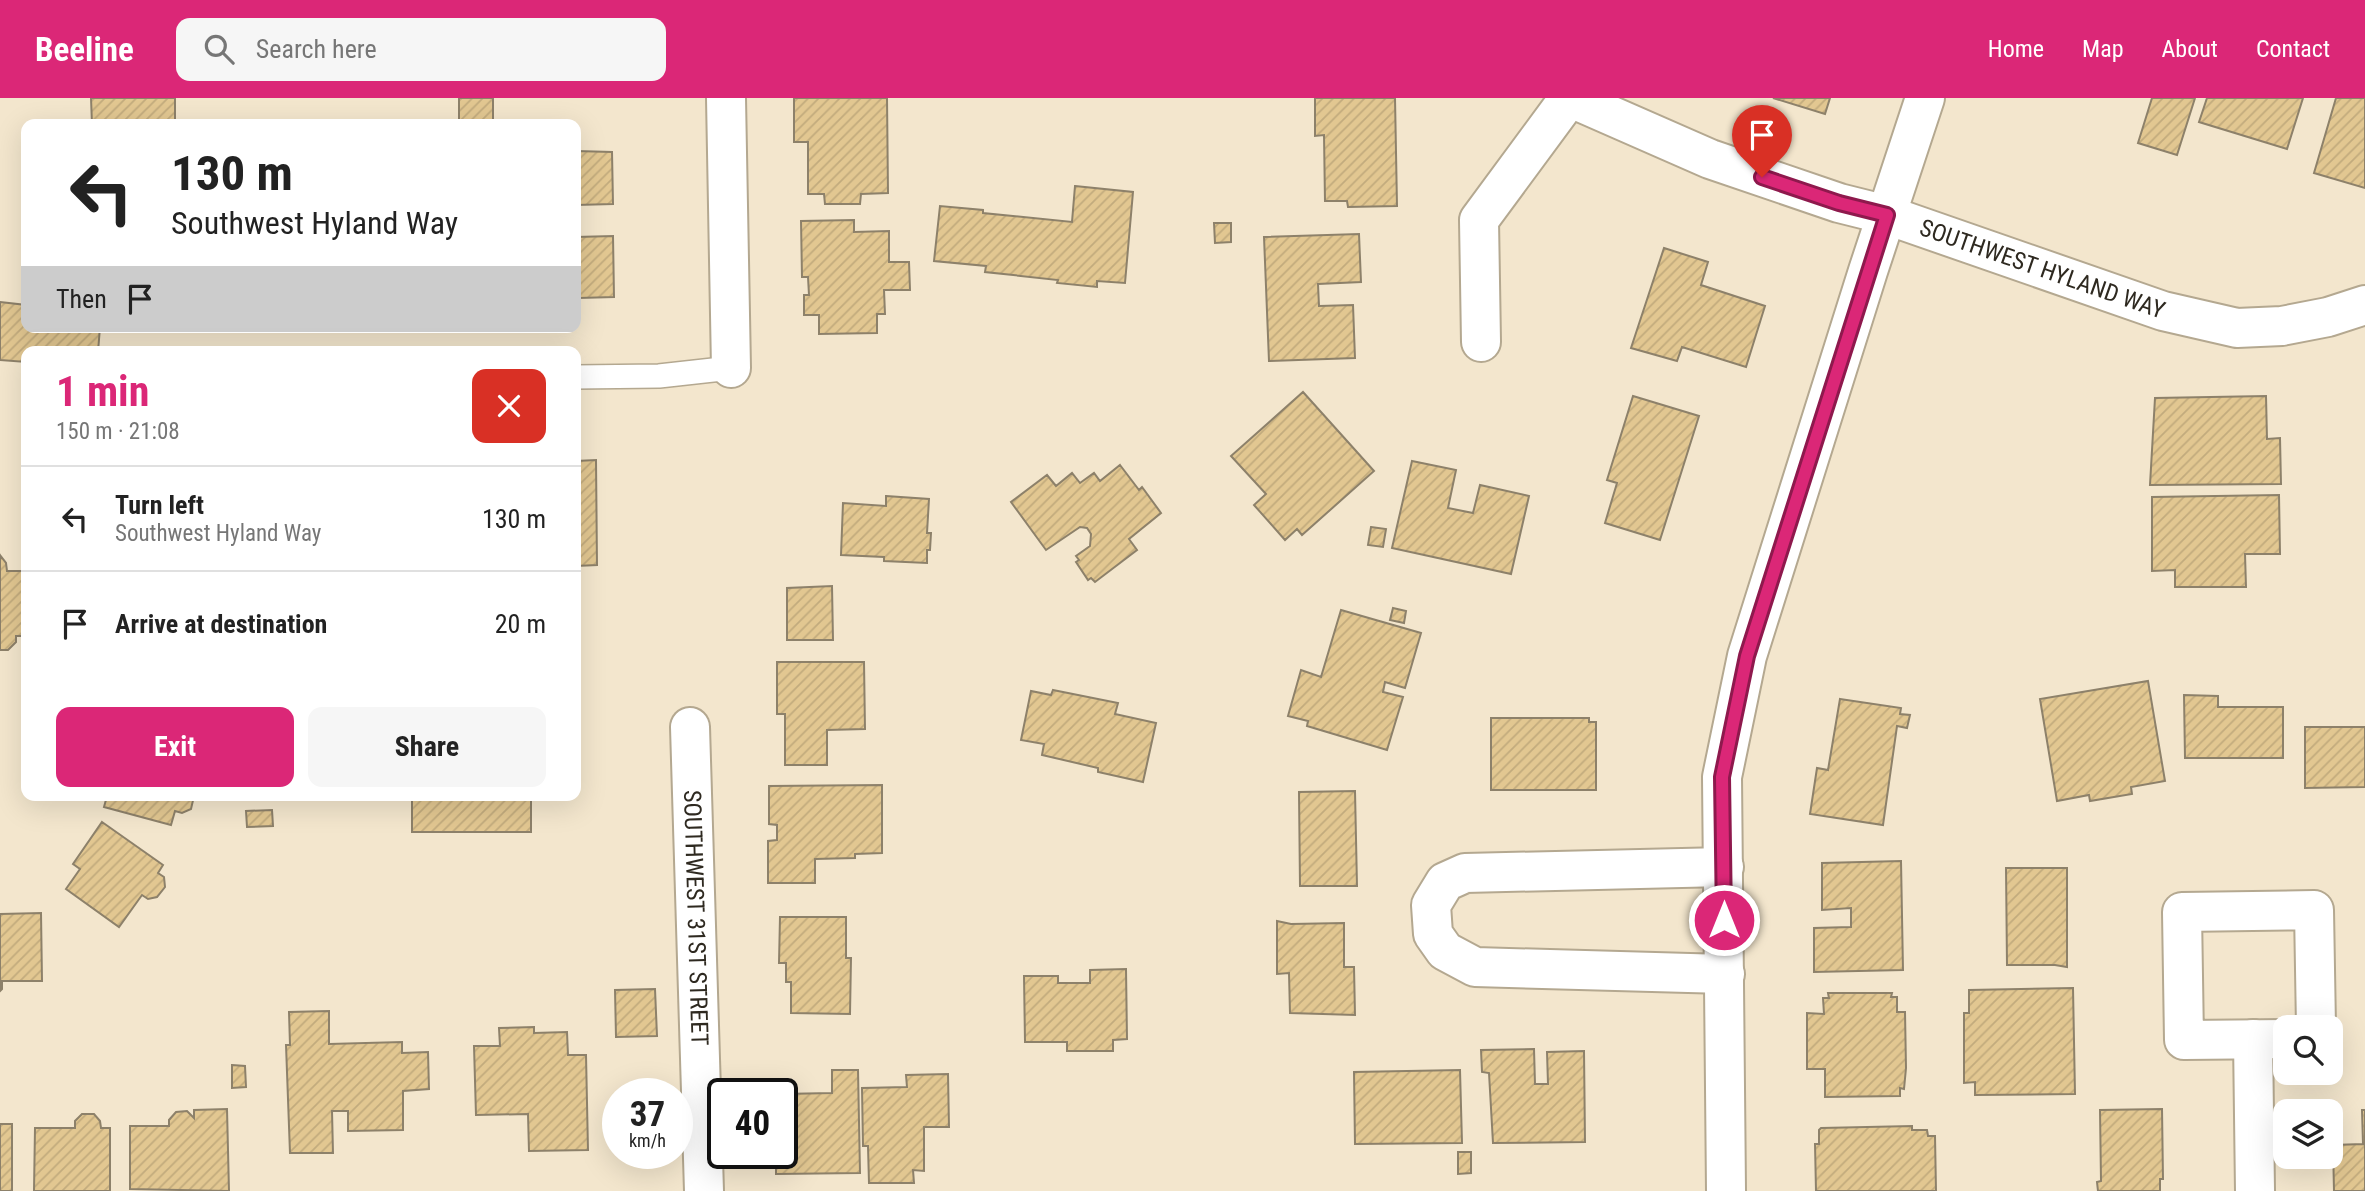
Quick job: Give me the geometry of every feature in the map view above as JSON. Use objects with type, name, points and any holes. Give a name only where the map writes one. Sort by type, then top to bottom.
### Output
[{"type":"street","points":[[726,98],[732,368]]},
{"type":"street","points":[[1481,342],[1479,220],[1570,98]]},
{"type":"street","name":"SOUTHWEST HYLAND WAY","points":[[1570,98],[1710,159],[1839,203],[1887,215],[2163,311],[2237,328],[2282,326],[2364,307]]},
{"type":"street","points":[[1726,1191],[1722,777],[1747,656],[1925,98]]},
{"type":"street","name":"SOUTHWEST 31ST STREET","points":[[690,727],[704,1191]]},
{"type":"street","points":[[1724,867],[1465,873],[1445,881],[1431,905],[1433,934],[1445,951],[1475,967],[1725,974]]},
{"type":"street","points":[[2255,1191],[2269,1039],[2184,1040],[2182,912],[2314,910],[2316,1015]]},
{"type":"lane","points":[[581,377],[659,376],[732,368]]},
{"type":"building","points":[[91,98],[175,98],[175,119],[92,119]]},
{"type":"building","points":[[459,98],[493,98],[493,119],[459,119]]},
{"type":"building","points":[[794,98],[887,98],[888,193],[861,194],[860,204],[825,204],[824,194],[808,194],[808,142],[794,142]]},
{"type":"building","points":[[1315,98],[1395,98],[1397,206],[1348,207],[1347,201],[1325,201],[1324,135],[1315,136]]},
{"type":"building","points":[[1773,98],[1830,98],[1825,114]]},
{"type":"building","points":[[2152,98],[2195,98],[2177,155],[2138,143]]},
{"type":"building","points":[[2207,98],[2303,98],[2287,149],[2199,122]]},
{"type":"building","points":[[2336,98],[2365,98],[2365,188],[2314,173]]},
{"type":"building","points":[[581,151],[612,152],[613,204],[581,205]]},
{"type":"building","points":[[1075,186],[1133,192],[1125,283],[1097,281],[1097,287],[1057,283],[1058,280],[985,272],[986,266],[934,261],[940,206],[1072,222]]},
{"type":"building","points":[[854,220],[854,232],[889,231],[889,262],[909,262],[910,290],[884,290],[885,314],[877,314],[877,333],[819,334],[819,315],[804,315],[804,295],[809,295],[808,277],[802,277],[801,221]]},
{"type":"building","points":[[1214,223],[1231,223],[1231,242],[1215,243]]},
{"type":"building","points":[[1359,234],[1361,282],[1318,284],[1319,306],[1353,305],[1355,358],[1269,361],[1264,237]]},
{"type":"building","points":[[613,236],[614,297],[581,298],[581,237]]},
{"type":"building","points":[[1664,248],[1708,262],[1701,285],[1765,306],[1746,367],[1682,347],[1677,361],[1631,348]]},
{"type":"building","points":[[0,302],[21,304],[21,333],[100,333],[98,346],[21,346],[21,362],[0,360]]},
{"type":"building","points":[[1303,392],[1374,471],[1302,535],[1297,529],[1285,540],[1254,505],[1266,494],[1231,456]]},
{"type":"building","points":[[1633,396],[1699,416],[1660,540],[1605,523],[1617,483],[1607,480]]},
{"type":"building","points":[[2266,396],[2267,439],[2280,438],[2281,484],[2150,485],[2155,398]]},
{"type":"building","points":[[596,460],[597,565],[581,566],[581,461]]},
{"type":"building","points":[[1412,461],[1456,470],[1448,508],[1473,513],[1480,485],[1529,496],[1511,574],[1392,548]]},
{"type":"building","points":[[1120,465],[1139,490],[1142,487],[1161,513],[1129,539],[1137,550],[1095,582],[1091,578],[1088,580],[1076,562],[1079,560],[1076,556],[1090,546],[1091,534],[1087,528],[1080,527],[1046,550],[1011,502],[1047,475],[1056,486],[1072,473],[1080,483],[1094,473],[1100,481]]},
{"type":"building","points":[[2279,495],[2280,554],[2245,554],[2246,587],[2175,587],[2175,570],[2152,571],[2152,497]]},
{"type":"building","points":[[886,496],[929,499],[927,533],[931,533],[927,563],[841,555],[843,503],[886,506]]},
{"type":"building","points":[[1371,527],[1386,529],[1383,547],[1368,545]]},
{"type":"building","points":[[0,555],[6,563],[7,571],[21,571],[21,636],[16,636],[16,642],[8,650],[0,650]]},
{"type":"building","points":[[832,586],[833,640],[787,640],[787,588]]},
{"type":"building","points":[[1393,608],[1406,611],[1404,623],[1390,620]]},
{"type":"building","points":[[1341,610],[1421,633],[1405,688],[1385,682],[1383,692],[1403,697],[1387,750],[1307,726],[1308,721],[1288,716],[1301,670],[1321,677]]},
{"type":"building","points":[[777,662],[864,662],[865,729],[827,730],[827,765],[785,765],[785,714],[777,714]]},
{"type":"building","points":[[2148,681],[2165,781],[2131,787],[2132,794],[2090,801],[2089,795],[2057,801],[2040,699]]},
{"type":"building","points":[[1053,690],[1118,703],[1115,714],[1156,723],[1143,782],[1042,755],[1044,744],[1021,740],[1031,691],[1051,695]]},
{"type":"building","points":[[2184,695],[2218,696],[2218,707],[2283,707],[2283,758],[2185,758]]},
{"type":"building","points":[[1840,699],[1901,708],[1900,714],[1910,715],[1907,728],[1897,726],[1883,825],[1810,814],[1817,768],[1828,770]]},
{"type":"building","points":[[1491,718],[1589,718],[1589,722],[1596,722],[1596,790],[1491,790]]},
{"type":"building","points":[[2305,727],[2365,727],[2365,787],[2305,788]]},
{"type":"building","points":[[882,785],[882,853],[855,854],[855,858],[815,859],[815,883],[768,883],[768,841],[777,840],[777,825],[769,824],[769,786]]},
{"type":"building","points":[[1355,791],[1357,886],[1300,886],[1299,792]]},
{"type":"building","points":[[106,801],[193,801],[191,809],[182,813],[175,811],[171,825],[104,807]]},
{"type":"building","points":[[412,801],[531,801],[531,832],[412,832]]},
{"type":"building","points":[[272,810],[273,826],[247,827],[246,811]]},
{"type":"building","points":[[102,822],[163,865],[158,873],[164,877],[165,887],[157,897],[148,899],[142,895],[119,927],[66,889],[80,869],[73,864]]},
{"type":"building","points":[[1901,861],[1903,970],[1814,972],[1814,928],[1851,927],[1851,908],[1822,910],[1822,863]]},
{"type":"building","points":[[2006,868],[2067,868],[2067,967],[2007,965]]},
{"type":"building","points":[[41,913],[42,981],[2,981],[0,991],[0,914]]},
{"type":"building","points":[[780,917],[846,917],[846,958],[851,958],[850,1014],[791,1013],[791,982],[786,982],[786,963],[779,963]]},
{"type":"building","points":[[1277,921],[1291,924],[1344,923],[1344,967],[1354,967],[1355,1015],[1290,1013],[1289,973],[1277,974]]},
{"type":"building","points":[[1126,969],[1127,1039],[1113,1040],[1113,1051],[1067,1051],[1067,1042],[1025,1042],[1024,976],[1058,976],[1058,983],[1090,983],[1090,970]]},
{"type":"building","points":[[2073,988],[2075,1094],[1975,1095],[1975,1082],[1964,1083],[1964,1013],[1969,1013],[1969,990]]},
{"type":"building","points":[[655,989],[657,1036],[616,1037],[615,990]]},
{"type":"building","points":[[1828,993],[1892,993],[1891,997],[1897,997],[1897,1012],[1905,1012],[1906,1068],[1904,1089],[1900,1088],[1900,1096],[1825,1097],[1825,1069],[1807,1069],[1807,1013],[1824,1014],[1823,998],[1829,998]]},
{"type":"building","points":[[329,1011],[329,1044],[402,1042],[402,1053],[428,1052],[429,1089],[403,1091],[403,1130],[348,1131],[348,1111],[332,1111],[333,1153],[290,1153],[286,1045],[290,1045],[289,1012]]},
{"type":"building","points":[[534,1027],[534,1033],[567,1032],[568,1055],[586,1055],[588,1150],[529,1151],[528,1114],[476,1115],[474,1046],[500,1046],[499,1028]]},
{"type":"building","points":[[1534,1049],[1535,1084],[1548,1084],[1547,1052],[1584,1051],[1585,1142],[1493,1143],[1489,1073],[1482,1072],[1481,1050]]},
{"type":"building","points":[[232,1065],[245,1066],[246,1087],[232,1088]]},
{"type":"building","points":[[832,1070],[858,1070],[860,1173],[776,1174],[776,1169],[798,1169],[798,1094],[832,1093]]},
{"type":"building","points":[[1460,1070],[1462,1143],[1355,1144],[1354,1072]]},
{"type":"building","points":[[948,1074],[949,1127],[924,1127],[924,1171],[913,1170],[914,1183],[869,1183],[868,1146],[863,1146],[862,1088],[907,1087],[906,1075]]},
{"type":"building","points":[[227,1109],[229,1191],[130,1189],[130,1126],[169,1126],[169,1120],[176,1112],[187,1111],[194,1118],[194,1110]]},
{"type":"building","points":[[2162,1109],[2163,1179],[2160,1179],[2160,1191],[2098,1191],[2097,1182],[2101,1181],[2100,1110]]},
{"type":"building","points":[[2362,1110],[2365,1110],[2365,1191],[2334,1191],[2334,1169],[2343,1169],[2343,1145],[2363,1144]]},
{"type":"building","points":[[82,1114],[94,1114],[100,1121],[101,1128],[110,1128],[110,1191],[34,1191],[35,1128],[75,1128],[75,1121]]},
{"type":"building","points":[[0,1124],[12,1124],[12,1191],[0,1191]]},
{"type":"building","points":[[1912,1126],[1912,1130],[1927,1130],[1928,1136],[1935,1136],[1936,1191],[1816,1191],[1815,1144],[1819,1144],[1821,1128]]},
{"type":"building","points":[[1458,1152],[1471,1152],[1471,1173],[1458,1174]]},
{"type":"route","points":[[1724,920],[1722,777],[1747,656],[1887,215],[1839,203],[1762,177]]}]
